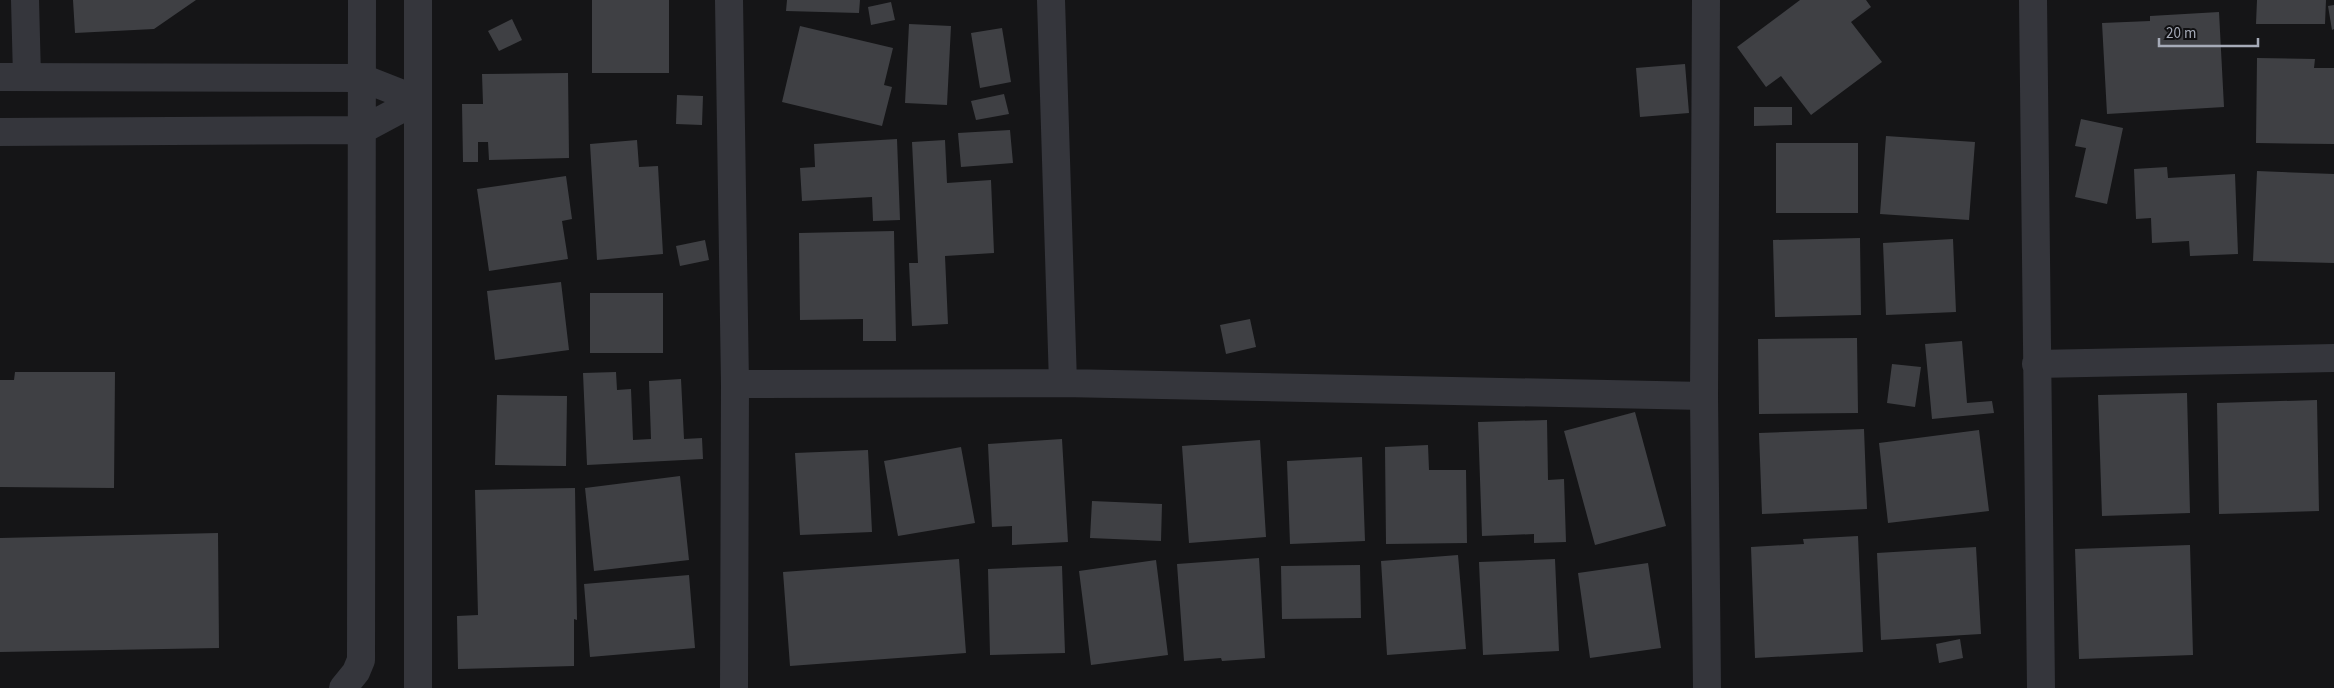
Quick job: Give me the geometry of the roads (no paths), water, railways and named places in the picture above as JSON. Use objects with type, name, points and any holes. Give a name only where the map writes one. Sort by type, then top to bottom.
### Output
[{"type":"street","points":[[25,0],[27,77]]},
{"type":"street","points":[[344,688],[356,672],[361,660],[362,0]]},
{"type":"street","points":[[418,0],[418,688]]},
{"type":"street","points":[[729,0],[735,384],[734,688]]},
{"type":"street","points":[[1051,0],[1063,383]]},
{"type":"street","points":[[1706,0],[1704,396],[1707,688]]},
{"type":"street","points":[[2033,0],[2036,364],[2042,688]]},
{"type":"street","points":[[0,77],[362,78],[418,100]]},
{"type":"street","points":[[0,132],[362,130],[418,100]]},
{"type":"street","points":[[2036,364],[2334,358]]},
{"type":"street","points":[[735,384],[1063,383],[1704,396]]}]
